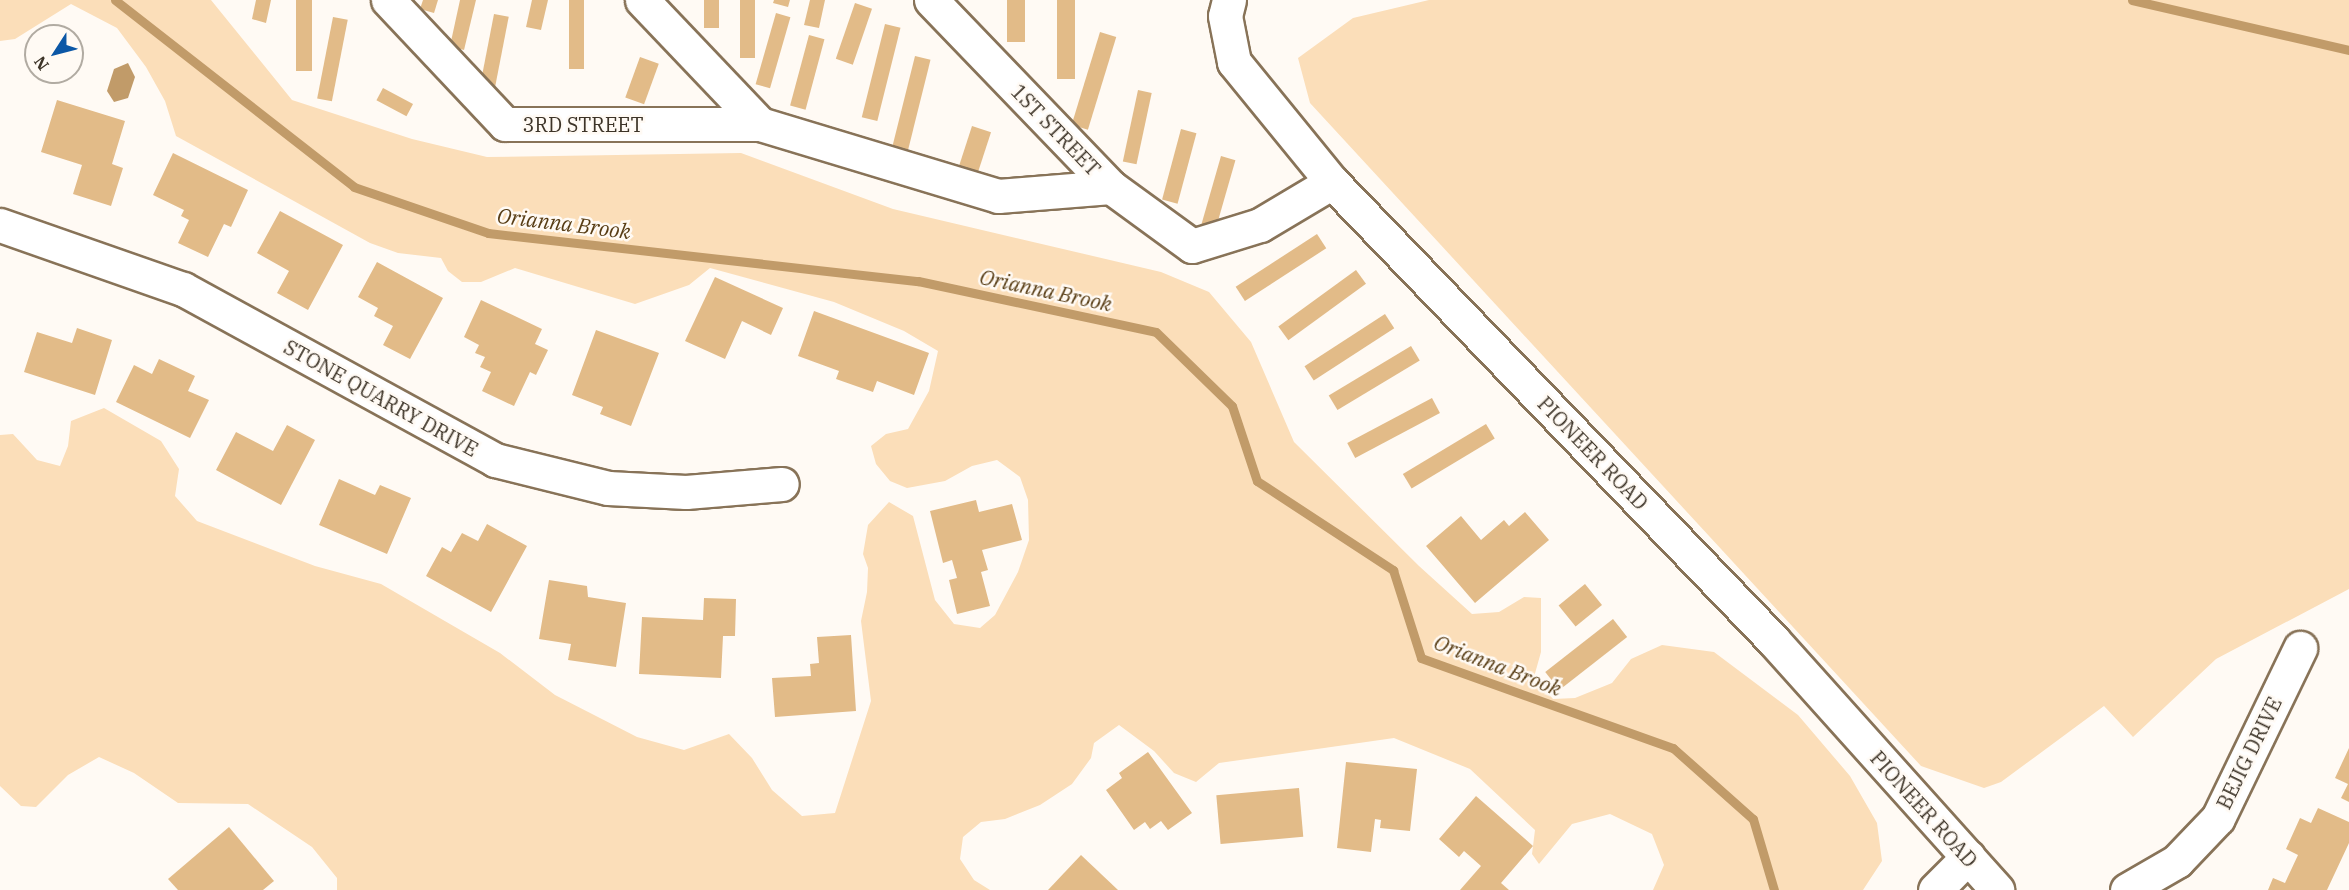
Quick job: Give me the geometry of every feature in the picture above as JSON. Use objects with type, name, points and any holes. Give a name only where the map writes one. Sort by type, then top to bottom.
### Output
[{"type":"street","name":"3RD STREET","points":[[388,0],[505,124],[760,124]]},
{"type":"street","points":[[642,0],[760,124],[998,196],[1111,187]]},
{"type":"street","name":"1ST STREET","points":[[931,0],[1111,187],[1192,246],[1260,225],[1332,182]]},
{"type":"street","name":"PIONEER ROAD","points":[[1229,0],[1225,16],[1234,62],[1332,182],[1773,640],[1997,890]]},
{"type":"street","name":"STONE QUARRY DRIVE","points":[[0,225],[183,289],[495,460],[608,488],[686,492],[782,484]]},
{"type":"street","name":"BEJIG DRIVE","points":[[2127,890],[2177,861],[2218,818],[2301,648]]},
{"type":"street","points":[[1935,890],[1968,857]]},
{"type":"shaded area","points":[[0,0],[211,0],[292,100],[412,139],[487,157],[741,153],[893,209],[1161,272],[1209,292],[1251,342],[1294,442],[1419,566],[1472,614],[1499,612],[1524,597],[1541,598],[1541,652],[1534,677],[1553,699],[1575,698],[1612,683],[1631,659],[1662,645],[1714,652],[1798,715],[1850,776],[1877,823],[1882,861],[1863,890],[1653,890],[1664,865],[1652,834],[1610,814],[1572,824],[1539,864],[1532,854],[1535,830],[1470,769],[1394,738],[1219,763],[1196,782],[1174,773],[1154,751],[1119,725],[1094,743],[1091,758],[1072,784],[1040,805],[1005,819],[981,822],[963,837],[960,859],[974,880],[990,890],[337,890],[337,878],[312,847],[248,804],[178,803],[134,773],[99,757],[68,775],[36,807],[21,806],[0,786],[0,435],[13,434],[37,460],[60,466],[68,446],[71,421],[104,408],[161,441],[179,469],[175,496],[197,521],[315,566],[381,584],[500,653],[555,695],[637,737],[684,750],[729,734],[752,758],[772,790],[802,816],[835,813],[871,701],[861,621],[867,592],[868,568],[863,554],[868,525],[889,502],[913,516],[935,600],[954,624],[980,628],[995,615],[1018,572],[1029,540],[1028,500],[1020,477],[997,460],[972,466],[945,481],[907,488],[890,481],[876,464],[871,446],[886,434],[908,429],[929,391],[938,351],[904,331],[834,302],[710,268],[689,285],[635,304],[515,268],[481,282],[462,282],[448,271],[441,258],[398,253],[370,243],[176,136],[165,101],[146,67],[117,28],[71,4],[39,24],[24,24],[24,33],[15,39],[0,41]]},
{"type":"shaded area","points":[[1429,0],[2349,0],[2349,589],[2216,659],[2133,737],[2104,706],[2001,782],[1984,788],[1921,766],[1310,103],[1298,58],[1353,18]]},
{"type":"shaded area","points":[[128,63],[135,77],[128,98],[114,102],[107,91],[114,69]]},
{"type":"building","points":[[256,0],[271,0],[266,23],[252,19]]},
{"type":"building","points":[[296,0],[312,0],[312,71],[296,71]]},
{"type":"building","points":[[423,0],[438,0],[434,13],[420,9]]},
{"type":"building","points":[[460,0],[476,0],[464,50],[450,46]]},
{"type":"building","points":[[532,0],[548,0],[541,30],[526,27]]},
{"type":"building","points":[[569,0],[584,0],[584,69],[569,69]]},
{"type":"building","points":[[704,0],[719,0],[719,28],[704,28]]},
{"type":"building","points":[[740,0],[755,0],[755,58],[740,58]]},
{"type":"building","points":[[774,0],[790,0],[788,7],[773,3]]},
{"type":"building","points":[[810,0],[825,0],[819,28],[804,25]]},
{"type":"building","points":[[1007,0],[1025,0],[1025,42],[1007,42]]},
{"type":"building","points":[[1057,0],[1075,0],[1075,79],[1057,79]]},
{"type":"building","points":[[855,3],[872,9],[853,65],[836,59]]},
{"type":"building","points":[[776,13],[790,17],[770,88],[756,84]]},
{"type":"building","points":[[494,14],[509,17],[495,89],[480,86]]},
{"type":"building","points":[[333,17],[348,20],[332,101],[317,98]]},
{"type":"building","points":[[885,24],[901,28],[877,121],[862,117]]},
{"type":"building","points":[[1100,32],[1116,37],[1088,130],[1072,125]]},
{"type":"building","points":[[809,35],[824,39],[806,110],[790,106]]},
{"type":"building","points":[[915,56],[931,60],[907,154],[892,150]]},
{"type":"building","points":[[640,57],[659,64],[644,104],[625,97]]},
{"type":"building","points":[[383,88],[413,104],[406,116],[376,100]]},
{"type":"building","points":[[1138,90],[1152,93],[1137,164],[1123,161]]},
{"type":"building","points":[[57,100],[125,121],[112,164],[123,168],[111,206],[73,194],[82,165],[41,152]]},
{"type":"building","points":[[972,126],[991,132],[978,172],[959,166]]},
{"type":"building","points":[[1181,129],[1196,133],[1178,204],[1162,200]]},
{"type":"building","points":[[173,153],[248,190],[231,227],[224,224],[208,257],[178,243],[189,220],[181,216],[184,210],[153,195]]},
{"type":"building","points":[[1221,156],[1235,160],[1215,231],[1201,227]]},
{"type":"building","points":[[280,211],[343,245],[308,310],[277,293],[289,271],[257,253]]},
{"type":"building","points":[[1317,234],[1326,248],[1245,301],[1236,287]]},
{"type":"building","points":[[377,262],[443,298],[410,359],[383,345],[393,326],[374,316],[378,308],[358,297]]},
{"type":"building","points":[[1356,270],[1366,284],[1288,340],[1278,326]]},
{"type":"building","points":[[715,277],[783,308],[771,335],[742,321],[725,359],[685,341]]},
{"type":"building","points":[[481,300],[542,329],[535,344],[548,350],[536,375],[530,372],[514,406],[482,391],[491,372],[480,367],[485,357],[475,353],[479,345],[464,337]]},
{"type":"building","points":[[814,311],[929,353],[914,395],[877,381],[873,392],[836,379],[839,371],[798,356]]},
{"type":"building","points":[[1385,314],[1394,328],[1314,381],[1304,366]]},
{"type":"building","points":[[77,328],[112,340],[95,395],[24,372],[37,332],[72,343]]},
{"type":"building","points":[[596,330],[659,353],[631,426],[600,414],[603,407],[572,395]]},
{"type":"building","points":[[1411,346],[1420,361],[1337,410],[1329,395]]},
{"type":"building","points":[[159,359],[195,376],[188,391],[209,400],[190,438],[116,402],[134,365],[152,374]]},
{"type":"building","points":[[1432,398],[1440,413],[1355,458],[1347,443]]},
{"type":"building","points":[[1486,424],[1495,439],[1412,489],[1403,474]]},
{"type":"building","points":[[287,425],[315,440],[281,505],[216,470],[236,432],[273,451]]},
{"type":"building","points":[[339,479],[375,495],[380,485],[411,498],[387,554],[319,525]]},
{"type":"building","points":[[976,500],[979,512],[1012,504],[1022,540],[982,550],[988,570],[981,572],[990,606],[957,614],[949,580],[957,578],[952,560],[943,563],[930,511]]},
{"type":"building","points":[[1525,512],[1549,540],[1475,603],[1426,546],[1461,516],[1481,540],[1504,520],[1509,526]]},
{"type":"building","points":[[487,524],[527,546],[491,612],[426,576],[442,547],[451,552],[462,533],[478,541]]},
{"type":"building","points":[[549,580],[587,586],[588,597],[626,603],[616,667],[568,660],[571,644],[539,639]]},
{"type":"building","points":[[1585,584],[1602,605],[1576,626],[1559,605]]},
{"type":"building","points":[[704,598],[736,599],[735,636],[723,636],[721,678],[639,674],[642,617],[703,620]]},
{"type":"building","points":[[1613,619],[1627,637],[1559,690],[1545,672]]},
{"type":"building","points":[[851,635],[856,711],[775,717],[772,678],[811,676],[810,664],[819,663],[817,637]]},
{"type":"building","points":[[2349,748],[2349,802],[2341,798],[2348,784],[2335,778]]},
{"type":"building","points":[[1148,752],[1192,813],[1168,830],[1161,821],[1150,829],[1145,822],[1134,830],[1106,790],[1122,778],[1119,773]]},
{"type":"building","points":[[1346,762],[1417,769],[1410,831],[1380,828],[1381,820],[1375,819],[1371,852],[1337,848]]},
{"type":"building","points":[[1299,788],[1303,837],[1221,844],[1216,795]]},
{"type":"building","points":[[1476,796],[1533,846],[1501,883],[1509,890],[1460,890],[1481,866],[1464,851],[1459,857],[1439,839]]},
{"type":"building","points":[[2318,808],[2349,822],[2349,843],[2327,890],[2268,890],[2273,878],[2285,883],[2298,855],[2286,849],[2300,818],[2311,823]]},
{"type":"building","points":[[229,827],[274,881],[263,890],[178,890],[168,879]]},
{"type":"building","points":[[1081,855],[1118,890],[1048,890]]},
{"type":"waterway","name":"Orianna Brook","points":[[115,0],[354,187],[488,233],[918,281],[1156,332],[1232,406],[1257,481],[1393,570],[1421,658],[1673,748],[1753,819],[1774,890]]},
{"type":"waterway","points":[[2132,0],[2349,50]]}]
